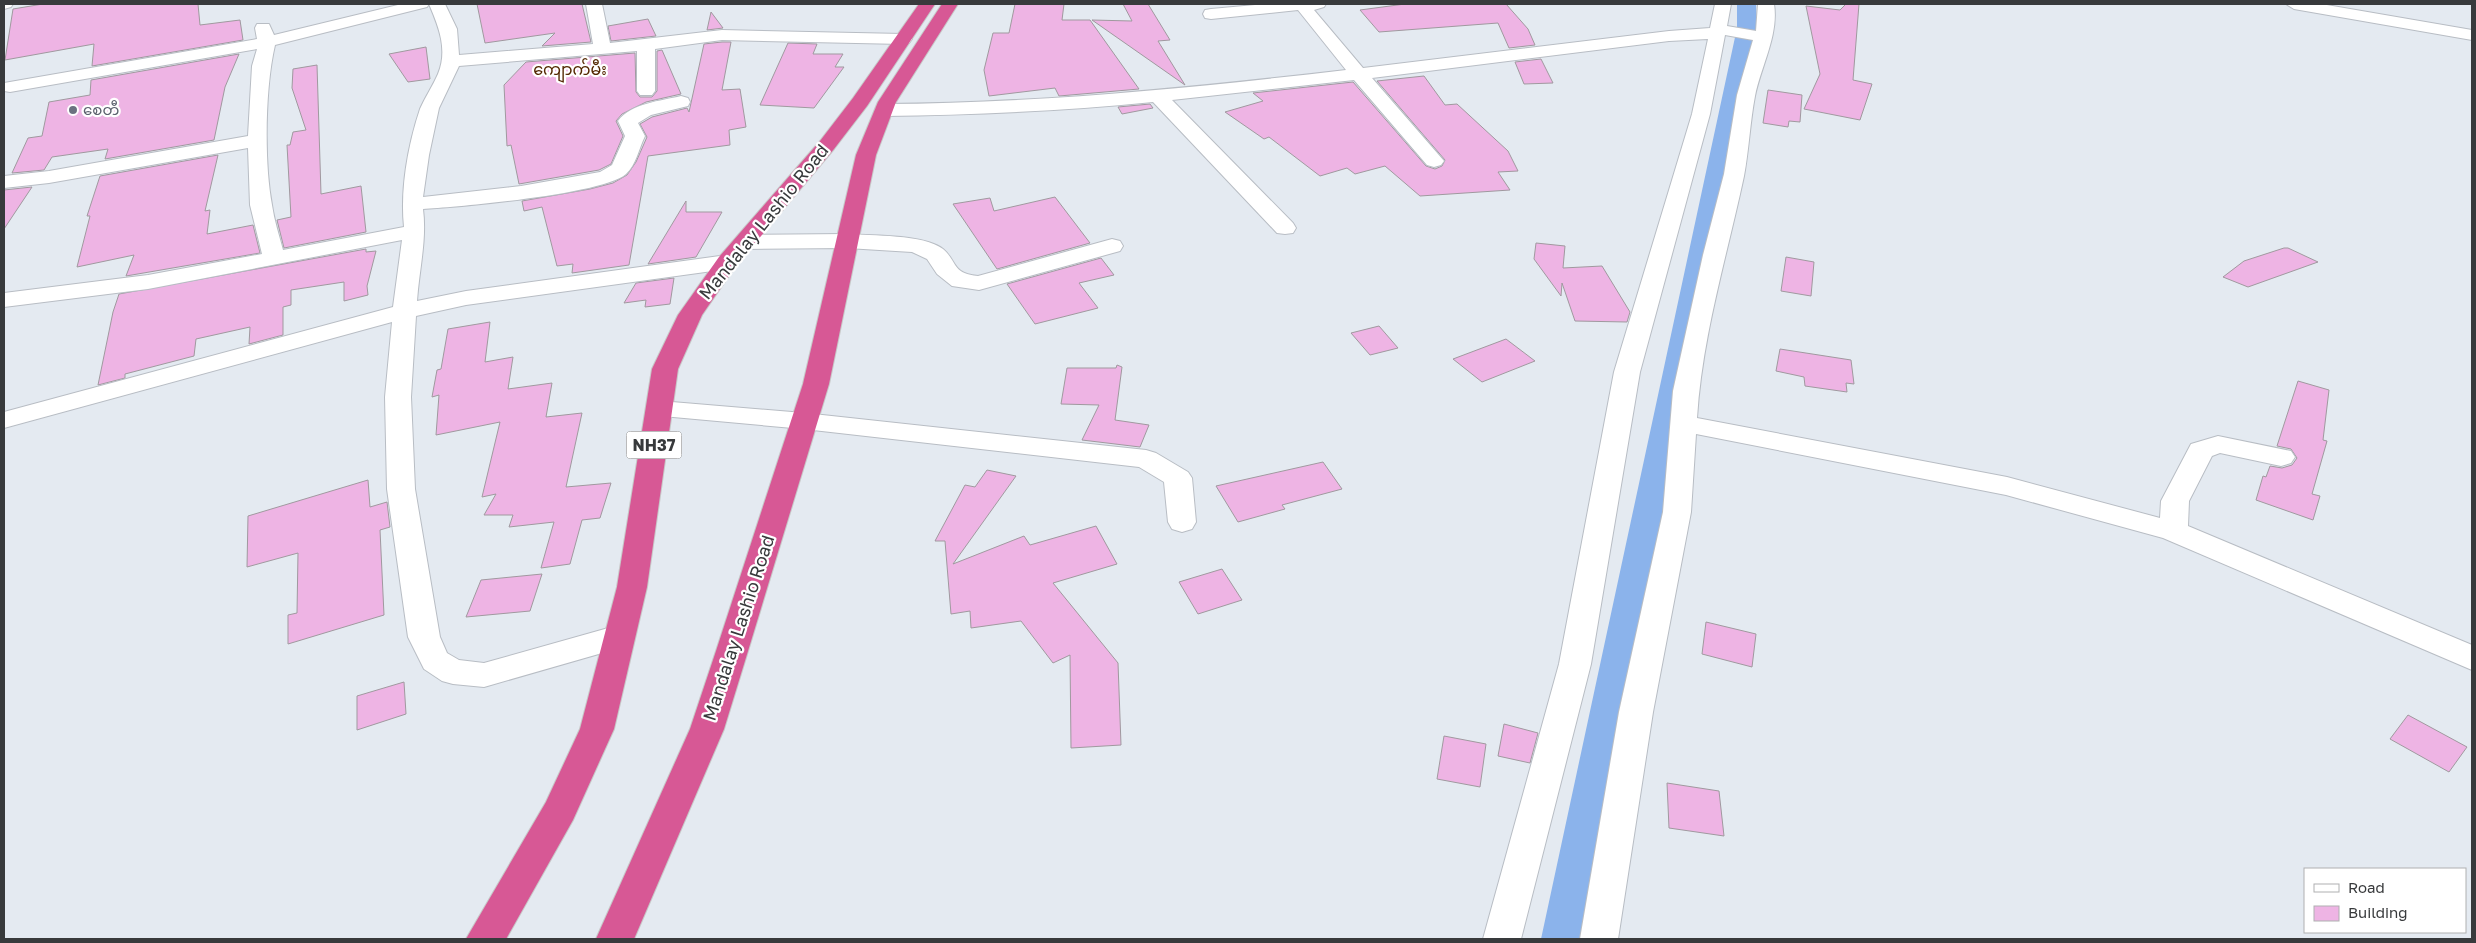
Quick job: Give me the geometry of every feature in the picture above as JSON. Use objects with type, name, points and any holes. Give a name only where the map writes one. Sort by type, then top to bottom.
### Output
[{"type":"highway","name":"Mandalay Lashio Road","points":[[485,939],[560,810],[597,729],[632,587],[665,369],[690,315],[736,252],[827,145],[860,102],[927,4]]},
{"type":"highway","name":"Mandalay Lashio Road","points":[[616,939],[706,729],[816,384],[866,155],[887,102],[950,4]]},
{"type":"street","points":[[6,92],[264,33],[421,4]]},
{"type":"street","points":[[437,4],[449,28],[450,61],[447,75],[430,108],[419,155],[412,204],[414,231],[398,397],[401,489],[424,637],[435,661],[453,672],[484,675],[619,637]]},
{"type":"street","points":[[594,4],[602,48]]},
{"type":"street","points":[[1211,14],[1316,4]]},
{"type":"street","points":[[1316,4],[1306,10],[1357,74],[1434,161]]},
{"type":"street","points":[[1599,939],[1636,712],[1677,512],[1686,391],[1714,255],[1734,174],[1746,95],[1759,36],[1767,14],[1766,4]]},
{"type":"street","points":[[2294,4],[2472,35]]},
{"type":"street","points":[[2352,4],[2472,24]]},
{"type":"street","points":[[884,110],[970,110],[1158,97],[1669,36],[1721,24],[1759,36]]},
{"type":"street","points":[[1502,939],[1575,664],[1627,372],[1701,114],[1721,24]]},
{"type":"street","points":[[264,33],[258,140],[261,206],[274,258]]},
{"type":"street","points":[[450,61],[646,45],[722,35],[903,40]]},
{"type":"street","points":[[646,45],[646,91]]},
{"type":"street","points":[[1158,97],[1285,228]]},
{"type":"street","points":[[412,204],[480,199],[562,186],[607,176],[618,170],[634,136],[628,122],[644,111],[681,102]]},
{"type":"street","points":[[4,182],[49,177],[258,140]]},
{"type":"street","points":[[4,300],[148,282],[414,231]]},
{"type":"street","points":[[4,420],[405,311],[466,298],[736,252],[848,241],[916,246],[935,254],[945,269],[960,282],[980,283],[1112,246]]},
{"type":"street","points":[[660,409],[804,421],[1146,458],[1178,478],[1182,522]]},
{"type":"street","points":[[1684,424],[2007,486],[2173,531],[2472,658]]},
{"type":"street","points":[[2173,531],[2175,501],[2201,450],[2218,444],[2281,457]]},
{"type":"building","points":[[43,4],[198,4],[200,25],[240,20],[243,40],[92,66],[94,44],[5,60],[13,9]]},
{"type":"building","points":[[477,4],[582,4],[591,42],[542,46],[555,33],[485,43]]},
{"type":"building","points":[[1015,4],[1064,4],[1062,20],[1090,20],[1139,89],[1059,96],[1055,88],[989,96],[984,70],[993,33],[1009,33]]},
{"type":"building","points":[[1123,4],[1148,4],[1170,40],[1158,41],[1185,85],[1092,20],[1132,21]]},
{"type":"building","points":[[1405,4],[1506,4],[1528,29],[1535,45],[1509,48],[1498,23],[1379,32],[1360,10]]},
{"type":"building","points":[[1846,4],[1859,4],[1853,80],[1872,84],[1860,120],[1804,109],[1820,74],[1806,6],[1840,10]]},
{"type":"building","points":[[711,12],[723,28],[707,30]]},
{"type":"building","points":[[648,19],[656,36],[611,41],[608,26]]},
{"type":"building","points":[[731,42],[722,90],[740,89],[746,127],[729,130],[730,145],[648,156],[629,265],[572,273],[573,264],[557,266],[542,207],[524,211],[522,201],[590,189],[613,183],[627,175],[636,162],[647,137],[640,124],[652,117],[687,108],[689,112],[704,44]]},
{"type":"building","points":[[788,43],[817,44],[813,54],[843,54],[835,67],[844,67],[814,108],[760,105]]},
{"type":"building","points":[[426,47],[430,79],[408,82],[389,54]]},
{"type":"building","points":[[662,50],[681,94],[646,102],[622,114],[616,121],[623,136],[611,164],[599,170],[519,184],[511,145],[507,146],[504,85],[526,62],[635,53],[636,92],[640,97],[652,97],[657,91],[657,51]]},
{"type":"building","points":[[239,54],[225,87],[214,140],[105,159],[108,149],[52,157],[44,170],[12,173],[28,138],[42,136],[49,102],[90,95],[91,80]]},
{"type":"building","points":[[1541,59],[1553,83],[1524,84],[1515,62]]},
{"type":"building","points":[[317,65],[321,194],[361,186],[366,232],[284,248],[277,220],[291,217],[287,145],[290,145],[293,132],[306,130],[292,88],[293,69]]},
{"type":"building","points":[[1424,76],[1445,105],[1457,104],[1508,151],[1518,171],[1498,172],[1510,190],[1420,196],[1385,166],[1355,174],[1347,168],[1320,176],[1269,137],[1264,139],[1225,112],[1263,101],[1253,93],[1353,82],[1426,166],[1435,169],[1442,166],[1445,160],[1377,81]]},
{"type":"building","points":[[1768,90],[1802,95],[1800,122],[1789,121],[1788,127],[1763,123]]},
{"type":"building","points":[[1150,104],[1153,108],[1122,114],[1118,107]]},
{"type":"building","points":[[218,155],[205,211],[210,210],[207,234],[253,225],[260,253],[126,276],[134,255],[77,267],[90,216],[87,216],[100,176]]},
{"type":"building","points":[[32,187],[4,229],[4,190]]},
{"type":"building","points":[[1055,197],[1090,243],[997,269],[953,204],[990,198],[994,211]]},
{"type":"building","points":[[686,201],[686,212],[722,212],[696,257],[648,264]]},
{"type":"building","points":[[1536,243],[1565,246],[1563,268],[1602,266],[1630,312],[1627,322],[1575,321],[1562,283],[1561,296],[1534,259]]},
{"type":"building","points":[[2288,248],[2318,262],[2248,287],[2223,277],[2244,261]]},
{"type":"building","points":[[366,249],[366,252],[376,251],[367,286],[368,295],[344,301],[344,282],[291,290],[291,305],[283,307],[283,335],[249,344],[250,327],[196,339],[194,356],[125,374],[125,378],[98,385],[113,312],[119,294]]},
{"type":"building","points":[[1786,257],[1814,262],[1811,296],[1781,291]]},
{"type":"building","points":[[1101,258],[1114,275],[1079,283],[1098,308],[1035,324],[1007,284]]},
{"type":"building","points":[[674,278],[670,304],[645,307],[646,300],[624,303],[636,283]]},
{"type":"building","points":[[490,322],[485,362],[513,357],[508,389],[552,383],[546,417],[582,413],[566,487],[611,483],[600,518],[582,520],[570,564],[541,568],[554,522],[509,527],[513,515],[484,515],[496,494],[482,497],[500,422],[436,435],[439,395],[432,397],[437,370],[441,369],[448,329]]},
{"type":"building","points":[[1379,326],[1398,348],[1370,355],[1351,333]]},
{"type":"building","points":[[1506,339],[1535,361],[1482,382],[1453,359]]},
{"type":"building","points":[[1780,349],[1851,360],[1854,384],[1846,383],[1847,392],[1805,386],[1804,377],[1776,371]]},
{"type":"building","points":[[1117,365],[1122,367],[1115,420],[1149,425],[1140,447],[1082,440],[1099,405],[1061,404],[1067,368],[1116,368]]},
{"type":"building","points":[[2298,381],[2329,390],[2323,440],[2327,441],[2312,494],[2320,496],[2313,520],[2256,500],[2263,476],[2266,477],[2270,466],[2282,468],[2292,465],[2297,458],[2291,449],[2277,446]]},
{"type":"building","points":[[1323,462],[1342,489],[1282,505],[1285,509],[1238,522],[1216,486]]},
{"type":"building","points":[[987,470],[1016,476],[953,564],[1024,536],[1030,545],[1096,526],[1117,564],[1053,583],[1118,663],[1121,745],[1071,748],[1070,655],[1053,663],[1021,621],[971,628],[970,611],[951,614],[945,541],[935,541],[965,485],[975,487]]},
{"type":"building","points":[[368,480],[370,507],[387,502],[390,527],[380,530],[384,615],[288,644],[288,615],[297,613],[298,553],[247,567],[248,516]]},
{"type":"building","points":[[1222,569],[1242,600],[1198,614],[1179,582]]},
{"type":"building","points":[[542,574],[530,611],[466,617],[481,580]]},
{"type":"building","points":[[1706,622],[1756,634],[1752,667],[1702,654]]},
{"type":"building","points":[[404,682],[406,714],[357,730],[357,696]]},
{"type":"building","points":[[2408,715],[2467,747],[2449,772],[2390,739]]},
{"type":"building","points":[[1504,724],[1538,733],[1530,763],[1498,756]]},
{"type":"building","points":[[1444,736],[1486,744],[1480,787],[1437,779]]},
{"type":"building","points":[[1667,783],[1719,791],[1724,836],[1669,828]]},
{"type":"waterway","points":[[1564,939],[1747,28],[1747,4]]},
{"type":"place","name":"စေတီ","points":[[73,110]]},
{"type":"district","name":"ကျောက်မီး","points":[[570,69]]}]
